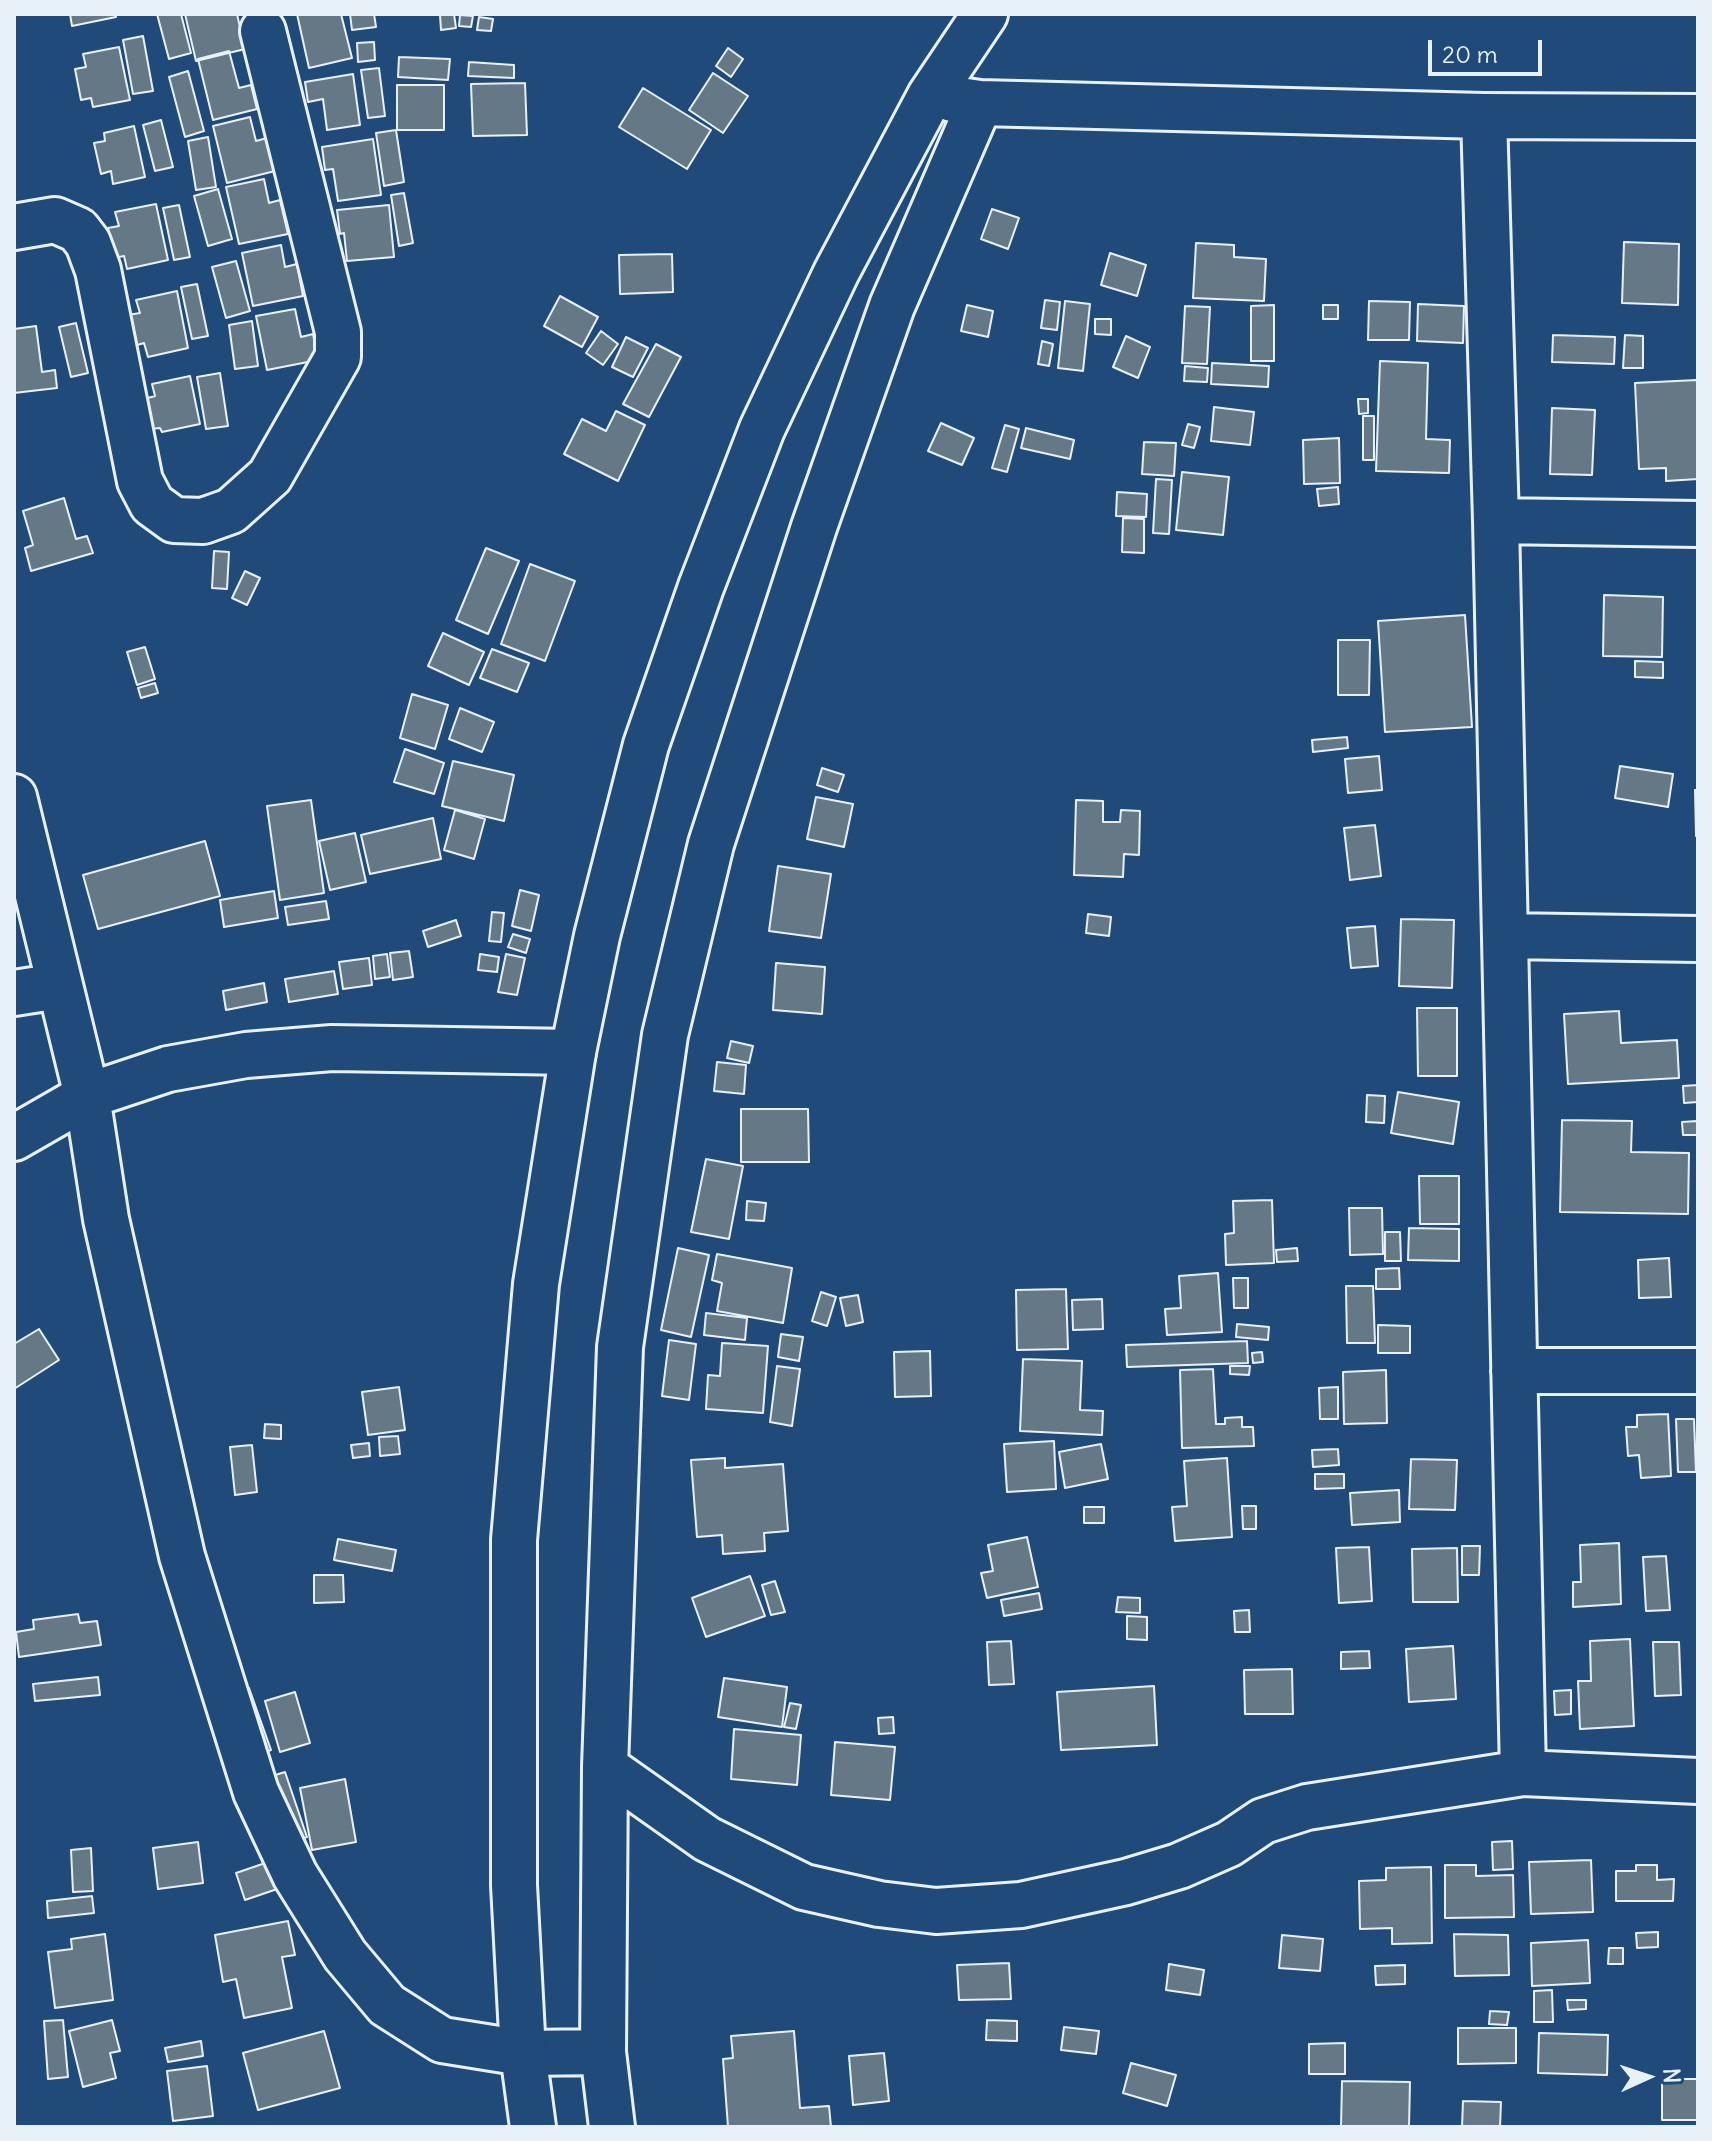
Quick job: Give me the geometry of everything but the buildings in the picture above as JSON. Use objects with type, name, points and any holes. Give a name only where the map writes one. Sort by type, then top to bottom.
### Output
[{"type":"street","points":[[533,2127],[523,2053],[514,1885],[514,1540],[536,1284],[573,1052],[597,936],[646,745],[701,587],[762,429],[836,273],[930,96],[985,14]]},
{"type":"street","points":[[14,227],[55,220],[78,230],[88,243],[98,270],[140,481],[152,504],[174,520],[203,521],[231,511],[270,476],[338,357],[338,332],[263,31]]},
{"type":"street","points":[[930,96],[980,103],[1484,116],[1698,117]]},
{"type":"street","points":[[612,2127],[603,2052],[605,1767],[620,1347],[665,1035],[711,844],[814,527],[892,306],[980,103]]},
{"type":"street","points":[[1484,116],[1496,521],[1523,1773]]},
{"type":"street","points":[[1496,521],[1698,524]]},
{"type":"street","points":[[14,797],[87,1096],[106,1219],[182,1556],[256,1792],[295,1875],[345,1955],[387,2005],[442,2040],[523,2053],[603,2052]]},
{"type":"street","points":[[1505,936],[1698,939]]},
{"type":"street","points":[[14,993],[59,986]]},
{"type":"street","points":[[14,1138],[87,1096],[168,1069],[246,1055],[332,1048],[573,1052]]},
{"type":"street","points":[[1514,1371],[1698,1371]]},
{"type":"street","points":[[605,1767],[707,1839],[804,1887],[879,1904],[936,1911],[1021,1905],[1126,1882],[1179,1866],[1229,1844],[1263,1821],[1307,1807],[1523,1773],[1698,1781]]}]
